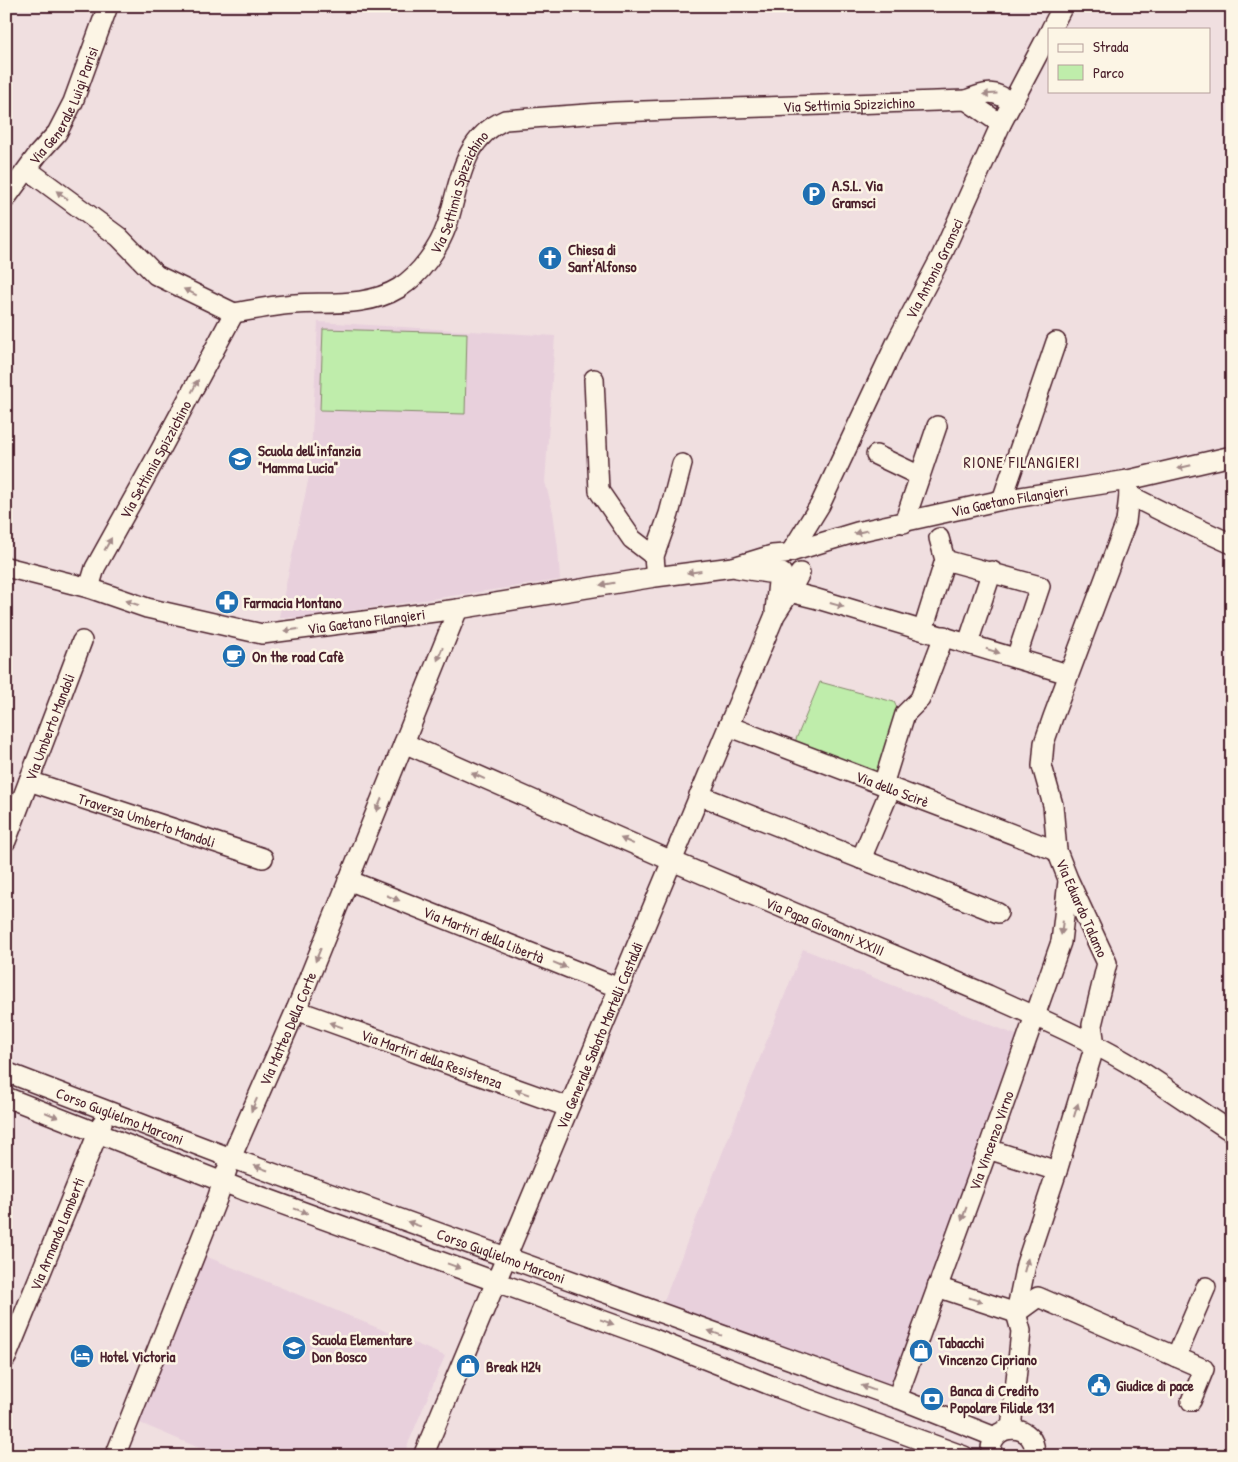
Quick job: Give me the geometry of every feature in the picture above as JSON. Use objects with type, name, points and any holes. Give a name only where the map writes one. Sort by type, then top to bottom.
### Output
[{"type":"street","name":"Via Generale Luigi Parisi","points":[[6,198],[38,154],[57,133],[73,102],[108,6]]},
{"type":"street","points":[[1052,28],[1063,6]]},
{"type":"street","name":"Via Antonio Gramsci","points":[[788,553],[820,505],[898,338],[942,255],[1001,124],[1048,35]]},
{"type":"street","name":"Via Settimia Spizzichino","points":[[89,588],[95,568],[234,312],[292,304],[371,300],[399,288],[416,275],[434,250],[446,227],[462,167],[473,145],[494,125],[505,120],[614,112],[966,100],[983,94],[1000,94],[1012,103]]},
{"type":"street","points":[[966,100],[1001,124]]},
{"type":"street","points":[[28,170],[120,238],[156,275],[234,312]]},
{"type":"street","points":[[1002,500],[1056,342]]},
{"type":"street","points":[[594,380],[599,490],[632,539],[654,556]]},
{"type":"street","points":[[904,523],[937,426]]},
{"type":"street","points":[[876,455],[920,476]]},
{"type":"street","name":"Via Gaetano Filangieri","points":[[6,567],[89,588],[147,608],[262,634],[458,609],[655,577],[733,567],[818,543],[1002,500],[1129,487],[1232,456]]},
{"type":"street","points":[[655,577],[654,556],[682,464]]},
{"type":"street","points":[[1129,487],[1177,519],[1232,544]]},
{"type":"street","name":"Via Eduardo Talamo","points":[[990,1456],[991,1443],[1003,1433],[1021,1331],[1016,1313],[1026,1264],[1057,1171],[1095,1045],[1092,1026],[1107,963],[1068,880],[1057,851],[1053,805],[1042,766],[1044,743],[1068,674],[1126,522],[1129,487]]},
{"type":"street","name":"Via Antonio Gramsci","points":[[791,577],[818,543],[821,519],[820,505]]},
{"type":"street","points":[[923,630],[945,560],[939,538]]},
{"type":"street","points":[[788,553],[779,563],[814,598],[1068,674]]},
{"type":"street","points":[[945,560],[992,571],[1040,586],[1016,658]]},
{"type":"street","name":"Via Gaetano Filangieri","points":[[733,567],[791,577]]},
{"type":"street","points":[[968,643],[992,571]]},
{"type":"street","name":"Via Generale Sabato Martelli Castaldi","points":[[423,1456],[791,577]]},
{"type":"street","name":"Via Matteo Della Corte","points":[[117,1451],[223,1183],[231,1158],[296,1010],[458,609]]},
{"type":"street","points":[[860,859],[887,786],[905,714],[920,699],[944,636]]},
{"type":"street","name":"Via Umberto Mandoli","points":[[6,841],[82,641]]},
{"type":"street","name":"Via dello Scirè","points":[[728,726],[1057,851]]},
{"type":"street","name":"Via Papa Giovanni XXIII","points":[[404,743],[672,861],[1034,1016],[1126,1062],[1232,1132]]},
{"type":"street","name":"Traversa Umberto Mandoli","points":[[29,781],[263,858]]},
{"type":"street","points":[[699,795],[998,913]]},
{"type":"street","name":"Via Martiri della Libertà","points":[[348,880],[619,988]]},
{"type":"street","name":"Via Vincenzo Virno","points":[[897,1398],[1061,942],[1068,880]]},
{"type":"street","name":"Via Martiri della Resistenza","points":[[296,1010],[568,1107]]},
{"type":"street","name":"Corso Guglielmo Marconi","points":[[6,1072],[231,1158],[897,1398],[1003,1433],[1025,1432],[1039,1454]]},
{"type":"street","name":"Corso Guglielmo Marconi","points":[[6,1097],[223,1183],[654,1339],[770,1385],[964,1456]]},
{"type":"street","name":"Via Armando Lamberti","points":[[6,1358],[107,1110]]},
{"type":"street","points":[[988,1149],[1057,1171]]},
{"type":"street","points":[[937,1287],[1016,1313],[1038,1297],[1204,1369],[1192,1401]]},
{"type":"street","points":[[1176,1357],[1206,1287]]},
{"type":"street","points":[[654,1339],[664,1314]]},
{"type":"street","points":[[770,1385],[781,1356]]},
{"type":"shaded area","points":[[318,322],[555,336],[545,482],[553,512],[560,580],[302,618],[279,617],[310,472]]},
{"type":"shaded area","points":[[803,949],[1026,1039],[897,1398],[659,1313]]},
{"type":"shaded area","name":"Scuola Elementare Don Bosco","points":[[203,1255],[445,1356],[403,1456],[218,1456],[133,1420]]},
{"type":"green space","points":[[323,329],[467,333],[465,414],[320,410]]},
{"type":"green space","points":[[820,682],[894,702],[900,714],[877,774],[794,744]]},
{"type":"place","name":"A.S.L. Via Gramsci","points":[[814,194]]},
{"type":"place","name":"Chiesa di Sant'Alfonso","points":[[550,258]]},
{"type":"place","name":"Scuola dell'infanzia \"Mamma Lucia\"","points":[[240,459]]},
{"type":"place","name":"Farmacia Montano","points":[[227,602]]},
{"type":"place","name":"On the road Cafè","points":[[234,656]]},
{"type":"place","name":"Scuola Elementare Don Bosco","points":[[294,1348]]},
{"type":"place","name":"Tabacchi Vincenzo Cipriano","points":[[921,1351]]},
{"type":"place","name":"Hotel Victoria","points":[[82,1356]]},
{"type":"place","name":"Break H24","points":[[468,1366]]},
{"type":"place","name":"Giudice di pace","points":[[1099,1385]]},
{"type":"place","name":"Banca di Credito Popolare Filiale 131","points":[[932,1399]]},
{"type":"district","name":"RIONE FILANGIERI","points":[[1022,462]]}]
